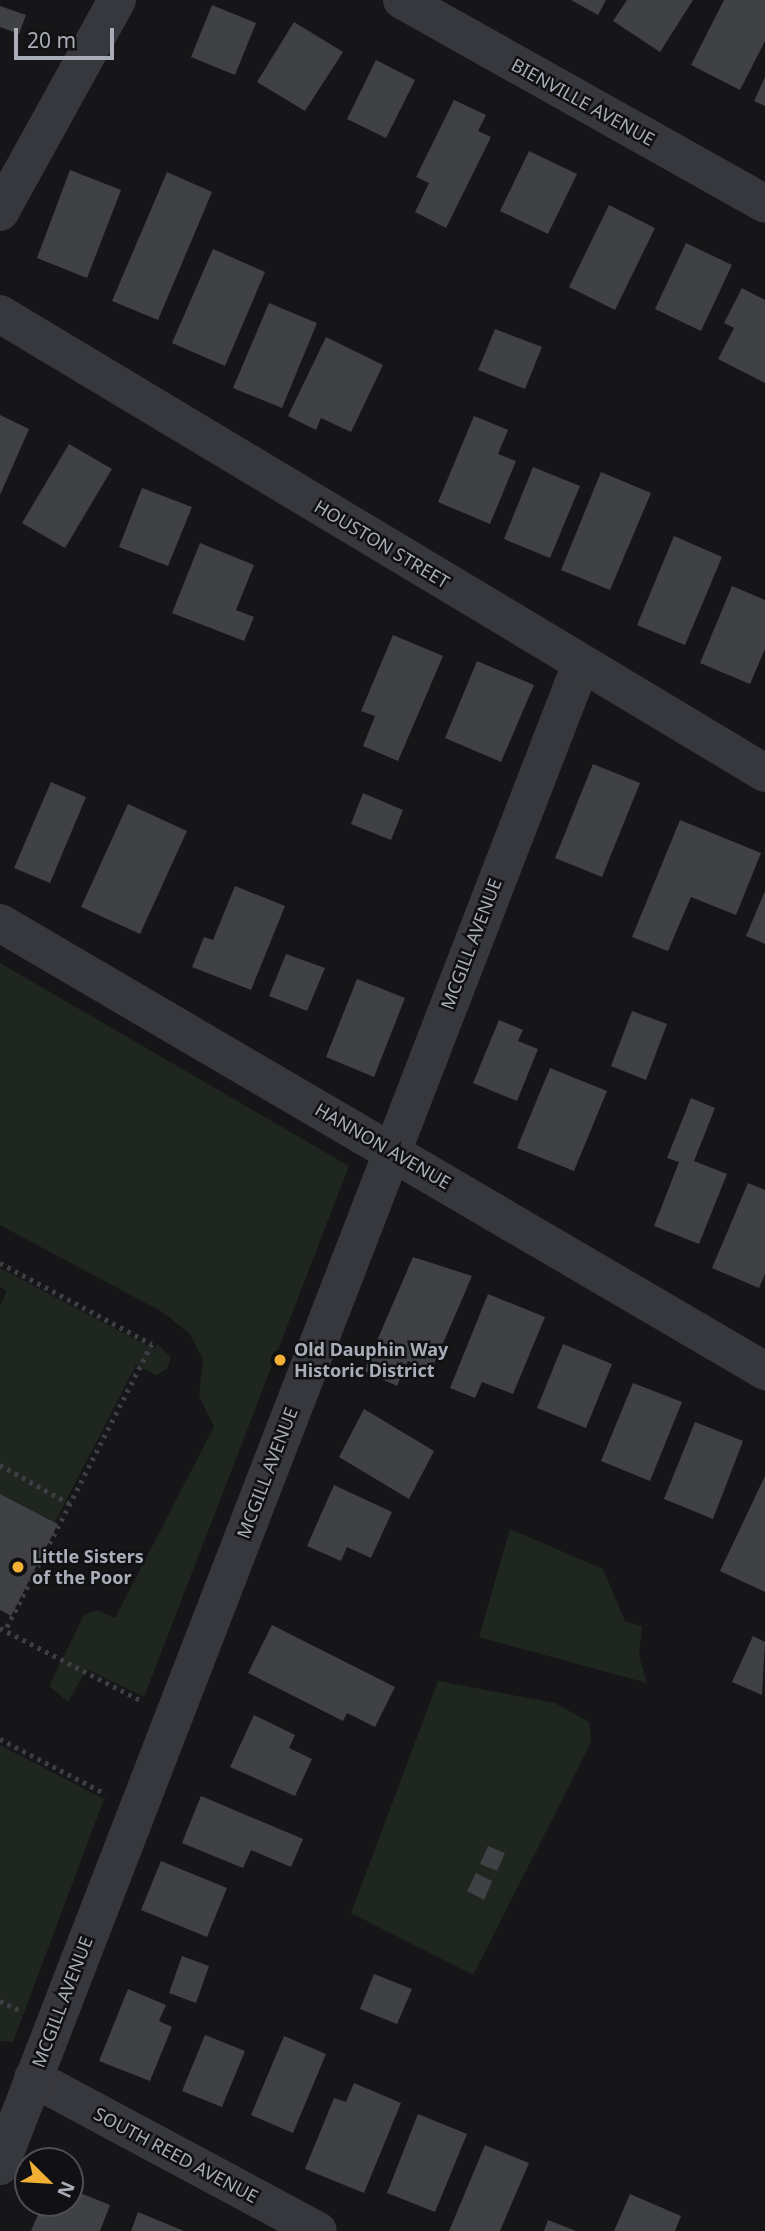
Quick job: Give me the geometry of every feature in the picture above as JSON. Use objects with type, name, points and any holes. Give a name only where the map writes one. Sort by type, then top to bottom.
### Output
[{"type":"street","points":[[0,212],[117,0]]},
{"type":"street","name":"BIENVILLE AVENUE","points":[[402,0],[765,204]]},
{"type":"street","name":"HOUSTON STREET","points":[[0,314],[765,773]]},
{"type":"street","name":"MCGILL AVENUE","points":[[0,2166],[581,664]]},
{"type":"street","name":"HANNON AVENUE","points":[[0,923],[765,1371]]},
{"type":"street","name":"SOUTH REED AVENUE","points":[[33,2078],[318,2231]]},
{"type":"path","points":[[0,1263],[152,1343],[3,1630],[146,1703]]},
{"type":"path","points":[[0,1465],[70,1504]]},
{"type":"path","points":[[0,1739],[110,1796]]},
{"type":"path","points":[[0,2001],[28,2015]]},
{"type":"shaded area","points":[[0,963],[349,1166],[144,1697],[87,1669],[68,1702],[49,1686],[84,1615],[97,1610],[115,1618],[214,1427],[199,1396],[203,1359],[190,1334],[164,1313],[0,1225]]},
{"type":"shaded area","points":[[0,1268],[154,1349],[157,1344],[171,1357],[167,1369],[156,1375],[136,1365],[55,1522],[0,1494],[0,1305],[7,1291],[0,1287]]},
{"type":"shaded area","points":[[510,1529],[603,1569],[625,1621],[642,1626],[639,1656],[647,1683],[479,1637]]},
{"type":"shaded area","points":[[438,1681],[555,1703],[589,1722],[591,1743],[473,1975],[351,1913]]},
{"type":"shaded area","points":[[0,1745],[104,1799],[13,2042],[0,2041]]},
{"type":"building","points":[[571,0],[606,0],[598,15]]},
{"type":"building","points":[[627,0],[693,0],[660,52],[613,21]]},
{"type":"building","points":[[724,0],[765,0],[765,41],[740,90],[691,65]]},
{"type":"building","points":[[212,5],[256,23],[235,75],[191,57]]},
{"type":"building","points":[[0,6],[26,15],[19,34],[0,27]]},
{"type":"building","points":[[294,22],[343,52],[305,111],[257,82]]},
{"type":"building","points":[[376,60],[415,80],[386,138],[347,119]]},
{"type":"building","points":[[765,77],[765,106],[754,101]]},
{"type":"building","points":[[454,100],[486,115],[478,131],[491,137],[446,228],[415,212],[429,183],[416,177]]},
{"type":"building","points":[[529,151],[577,174],[548,234],[500,211]]},
{"type":"building","points":[[70,170],[121,190],[87,278],[37,258]]},
{"type":"building","points":[[167,172],[212,192],[158,320],[112,301]]},
{"type":"building","points":[[609,205],[655,228],[615,310],[569,287]]},
{"type":"building","points":[[686,243],[732,265],[701,331],[655,309]]},
{"type":"building","points":[[213,249],[265,272],[225,366],[172,343]]},
{"type":"building","points":[[742,288],[765,300],[765,383],[718,359],[734,328],[724,323]]},
{"type":"building","points":[[269,303],[317,323],[282,408],[233,388]]},
{"type":"building","points":[[495,329],[542,347],[525,389],[478,370]]},
{"type":"building","points":[[326,337],[383,365],[351,432],[321,418],[316,430],[288,416]]},
{"type":"building","points":[[0,415],[29,429],[0,495]]},
{"type":"building","points":[[474,416],[508,430],[498,454],[516,461],[490,524],[438,502]]},
{"type":"building","points":[[69,444],[112,469],[65,548],[22,523]]},
{"type":"building","points":[[533,467],[580,486],[550,558],[504,539]]},
{"type":"building","points":[[601,472],[651,493],[610,590],[561,570]]},
{"type":"building","points":[[142,488],[192,507],[168,566],[119,547]]},
{"type":"building","points":[[674,536],[722,557],[685,645],[637,625]]},
{"type":"building","points":[[200,543],[254,565],[236,610],[254,617],[244,641],[172,613]]},
{"type":"building","points":[[732,586],[765,600],[765,649],[750,684],[700,663]]},
{"type":"building","points":[[393,635],[443,656],[398,761],[363,746],[375,716],[361,711]]},
{"type":"building","points":[[477,661],[534,685],[501,762],[445,738]]},
{"type":"building","points":[[593,764],[640,783],[602,877],[555,858]]},
{"type":"building","points":[[51,782],[86,797],[50,883],[14,868]]},
{"type":"building","points":[[363,793],[403,810],[391,840],[351,824]]},
{"type":"building","points":[[128,804],[187,831],[140,934],[81,907]]},
{"type":"building","points":[[680,820],[761,853],[736,915],[691,897],[668,951],[632,937]]},
{"type":"building","points":[[235,886],[285,906],[251,990],[192,967],[204,937],[213,940]]},
{"type":"building","points":[[765,891],[765,944],[746,936]]},
{"type":"building","points":[[286,954],[325,968],[307,1011],[269,996]]},
{"type":"building","points":[[357,979],[405,998],[374,1077],[326,1057]]},
{"type":"building","points":[[632,1011],[667,1024],[646,1080],[611,1066]]},
{"type":"building","points":[[499,1020],[523,1030],[518,1041],[538,1049],[517,1101],[473,1083]]},
{"type":"building","points":[[550,1068],[607,1091],[574,1171],[517,1148]]},
{"type":"building","points":[[691,1098],[715,1108],[694,1161],[727,1174],[699,1244],[654,1226],[679,1162],[667,1158]]},
{"type":"building","points":[[748,1183],[765,1190],[765,1274],[759,1288],[712,1268]]},
{"type":"building","points":[[413,1257],[472,1276],[431,1371],[408,1361],[397,1386],[364,1371]]},
{"type":"building","points":[[488,1294],[545,1317],[513,1394],[482,1382],[475,1398],[450,1388]]},
{"type":"building","points":[[563,1344],[612,1364],[586,1428],[537,1408]]},
{"type":"building","points":[[633,1383],[682,1402],[650,1481],[601,1461]]},
{"type":"building","points":[[364,1409],[434,1451],[409,1499],[339,1457]]},
{"type":"building","points":[[695,1422],[743,1441],[713,1519],[664,1499]]},
{"type":"building","points":[[765,1476],[765,1592],[720,1571]]},
{"type":"building","points":[[334,1485],[392,1512],[371,1558],[347,1547],[341,1561],[307,1546]]},
{"type":"building","name":"Little Sisters of the Poor","points":[[0,1494],[58,1524],[11,1616],[0,1610]]},
{"type":"building","points":[[272,1625],[395,1687],[375,1727],[347,1713],[343,1721],[248,1673]]},
{"type":"building","points":[[753,1636],[765,1642],[762,1695],[732,1682]]},
{"type":"building","points":[[254,1715],[295,1735],[289,1748],[312,1759],[295,1796],[230,1767]]},
{"type":"building","points":[[201,1796],[303,1839],[291,1867],[251,1850],[243,1868],[182,1843]]},
{"type":"building","points":[[488,1846],[505,1853],[497,1871],[480,1864]]},
{"type":"building","points":[[161,1861],[227,1888],[207,1937],[141,1910]]},
{"type":"building","points":[[476,1873],[492,1881],[484,1900],[467,1891]]},
{"type":"building","points":[[182,1956],[209,1966],[196,2003],[169,1993]]},
{"type":"building","points":[[374,1974],[412,1989],[397,2024],[360,2009]]},
{"type":"building","points":[[128,1989],[166,2005],[159,2021],[172,2027],[150,2081],[99,2061]]},
{"type":"building","points":[[205,2035],[245,2051],[222,2107],[182,2091]]},
{"type":"building","points":[[284,2036],[326,2054],[293,2133],[251,2115]]},
{"type":"building","points":[[354,2083],[401,2103],[364,2193],[305,2169],[334,2098],[346,2102]]},
{"type":"building","points":[[418,2114],[467,2134],[435,2212],[387,2193]]},
{"type":"building","points":[[485,2145],[529,2163],[500,2231],[449,2231]]},
{"type":"building","points":[[630,2194],[681,2216],[675,2231],[614,2231]]},
{"type":"building","points":[[84,2195],[110,2205],[100,2231],[31,2231],[37,2217],[84,2217]]},
{"type":"building","points":[[138,2212],[184,2231],[131,2231]]},
{"type":"building","points":[[548,2220],[576,2231],[544,2231]]},
{"type":"place","name":"Old Dauphin Way Historic District","points":[[280,1360]]},
{"type":"place","name":"Little Sisters of the Poor","points":[[18,1567]]}]
